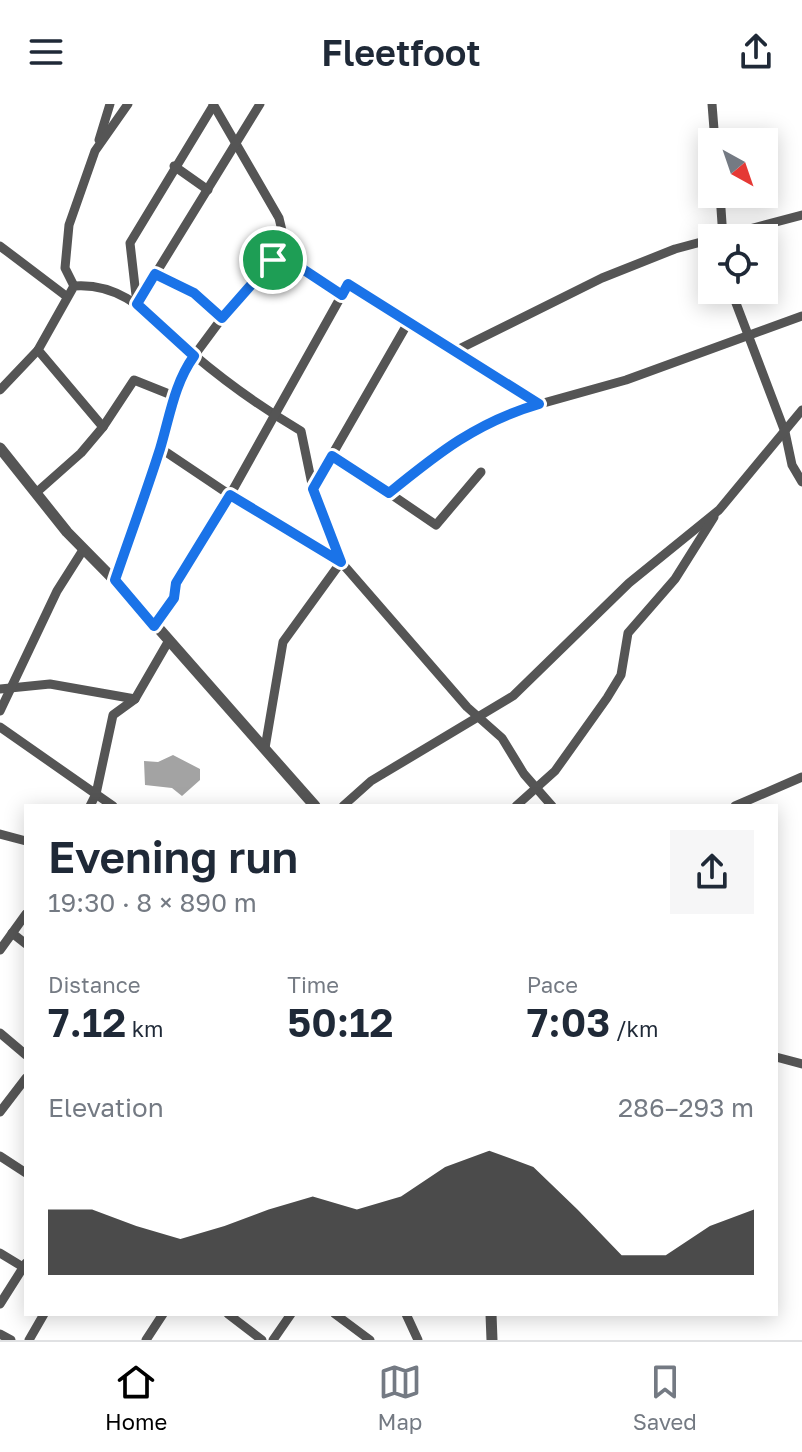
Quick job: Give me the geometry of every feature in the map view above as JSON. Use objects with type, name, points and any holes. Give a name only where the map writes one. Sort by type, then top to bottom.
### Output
[{"type":"street","points":[[74,286],[65,268],[69,225],[110,104]]},
{"type":"street","points":[[95,151],[128,104]]},
{"type":"street","points":[[137,304],[260,104]]},
{"type":"street","points":[[712,104],[714,128]]},
{"type":"street","points":[[137,304],[130,243],[213,105],[279,218],[289,260]]},
{"type":"street","points":[[174,166],[208,190]]},
{"type":"street","points":[[768,224],[802,215]]},
{"type":"street","points":[[457,350],[602,278],[698,245]]},
{"type":"street","points":[[0,246],[66,296]]},
{"type":"street","points":[[115,580],[182,372],[222,318],[273,260],[289,260],[342,295]]},
{"type":"street","points":[[155,274],[194,293],[222,318]]},
{"type":"street","points":[[154,626],[174,598],[176,583],[230,495],[348,284],[539,404]]},
{"type":"street","points":[[0,390],[38,350],[74,286]]},
{"type":"street","points":[[74,286],[106,287],[137,304],[194,356],[301,431],[313,489],[341,562]]},
{"type":"street","points":[[735,304],[785,432],[792,465],[802,482]]},
{"type":"street","points":[[389,493],[449,444],[508,413],[626,380],[745,334],[802,316]]},
{"type":"street","points":[[313,489],[409,321]]},
{"type":"street","points":[[38,350],[103,427]]},
{"type":"street","points":[[37,492],[81,453],[103,427],[134,380],[174,396]]},
{"type":"street","points":[[518,804],[555,771],[607,698],[621,675],[628,633],[675,579],[719,510],[802,410]]},
{"type":"street","points":[[0,448],[83,550],[115,580],[313,804]]},
{"type":"street","points":[[160,448],[230,495],[341,562],[467,707],[502,738],[550,804]]},
{"type":"street","points":[[332,456],[436,525],[481,472]]},
{"type":"street","points":[[345,804],[371,781],[513,696],[629,583],[719,510]]},
{"type":"street","points":[[0,711],[5,688],[57,591],[83,550]]},
{"type":"street","points":[[265,748],[283,642],[341,562]]},
{"type":"street","points":[[91,804],[96,794],[113,715],[135,699],[168,642]]},
{"type":"street","points":[[5,688],[50,684],[135,699]]},
{"type":"street","points":[[0,727],[110,804]]},
{"type":"street","points":[[740,804],[802,777]]},
{"type":"street","points":[[0,834],[24,840]]},
{"type":"street","points":[[0,950],[24,917]]},
{"type":"street","points":[[12,933],[24,942]]},
{"type":"street","points":[[0,1033],[24,1053]]},
{"type":"street","points":[[778,1058],[802,1064]]},
{"type":"street","points":[[0,1112],[24,1081]]},
{"type":"street","points":[[0,1156],[24,1172]]},
{"type":"street","points":[[0,1253],[24,1265]]},
{"type":"street","points":[[0,1304],[24,1267]]},
{"type":"street","points":[[29,1340],[43,1316]]},
{"type":"street","points":[[146,1340],[162,1316]]},
{"type":"street","points":[[231,1316],[262,1340]]},
{"type":"street","points":[[273,1340],[290,1316]]},
{"type":"street","points":[[338,1316],[370,1340]]},
{"type":"street","points":[[407,1316],[418,1340]]},
{"type":"street","points":[[488,1317],[492,1340]]},
{"type":"street","points":[[0,1334],[11,1340]]},
{"type":"shaded area","points":[[173,755],[200,769],[200,780],[182,796],[172,788],[145,785],[144,761],[158,762]]},
{"type":"route","points":[[273,260],[289,260],[342,295],[348,284],[539,404],[508,413],[449,444],[389,493],[332,456],[313,489],[341,562],[230,495],[176,583],[174,598],[154,626],[115,580],[182,372],[194,356],[137,304],[155,274],[194,293],[222,318],[273,260]]}]
